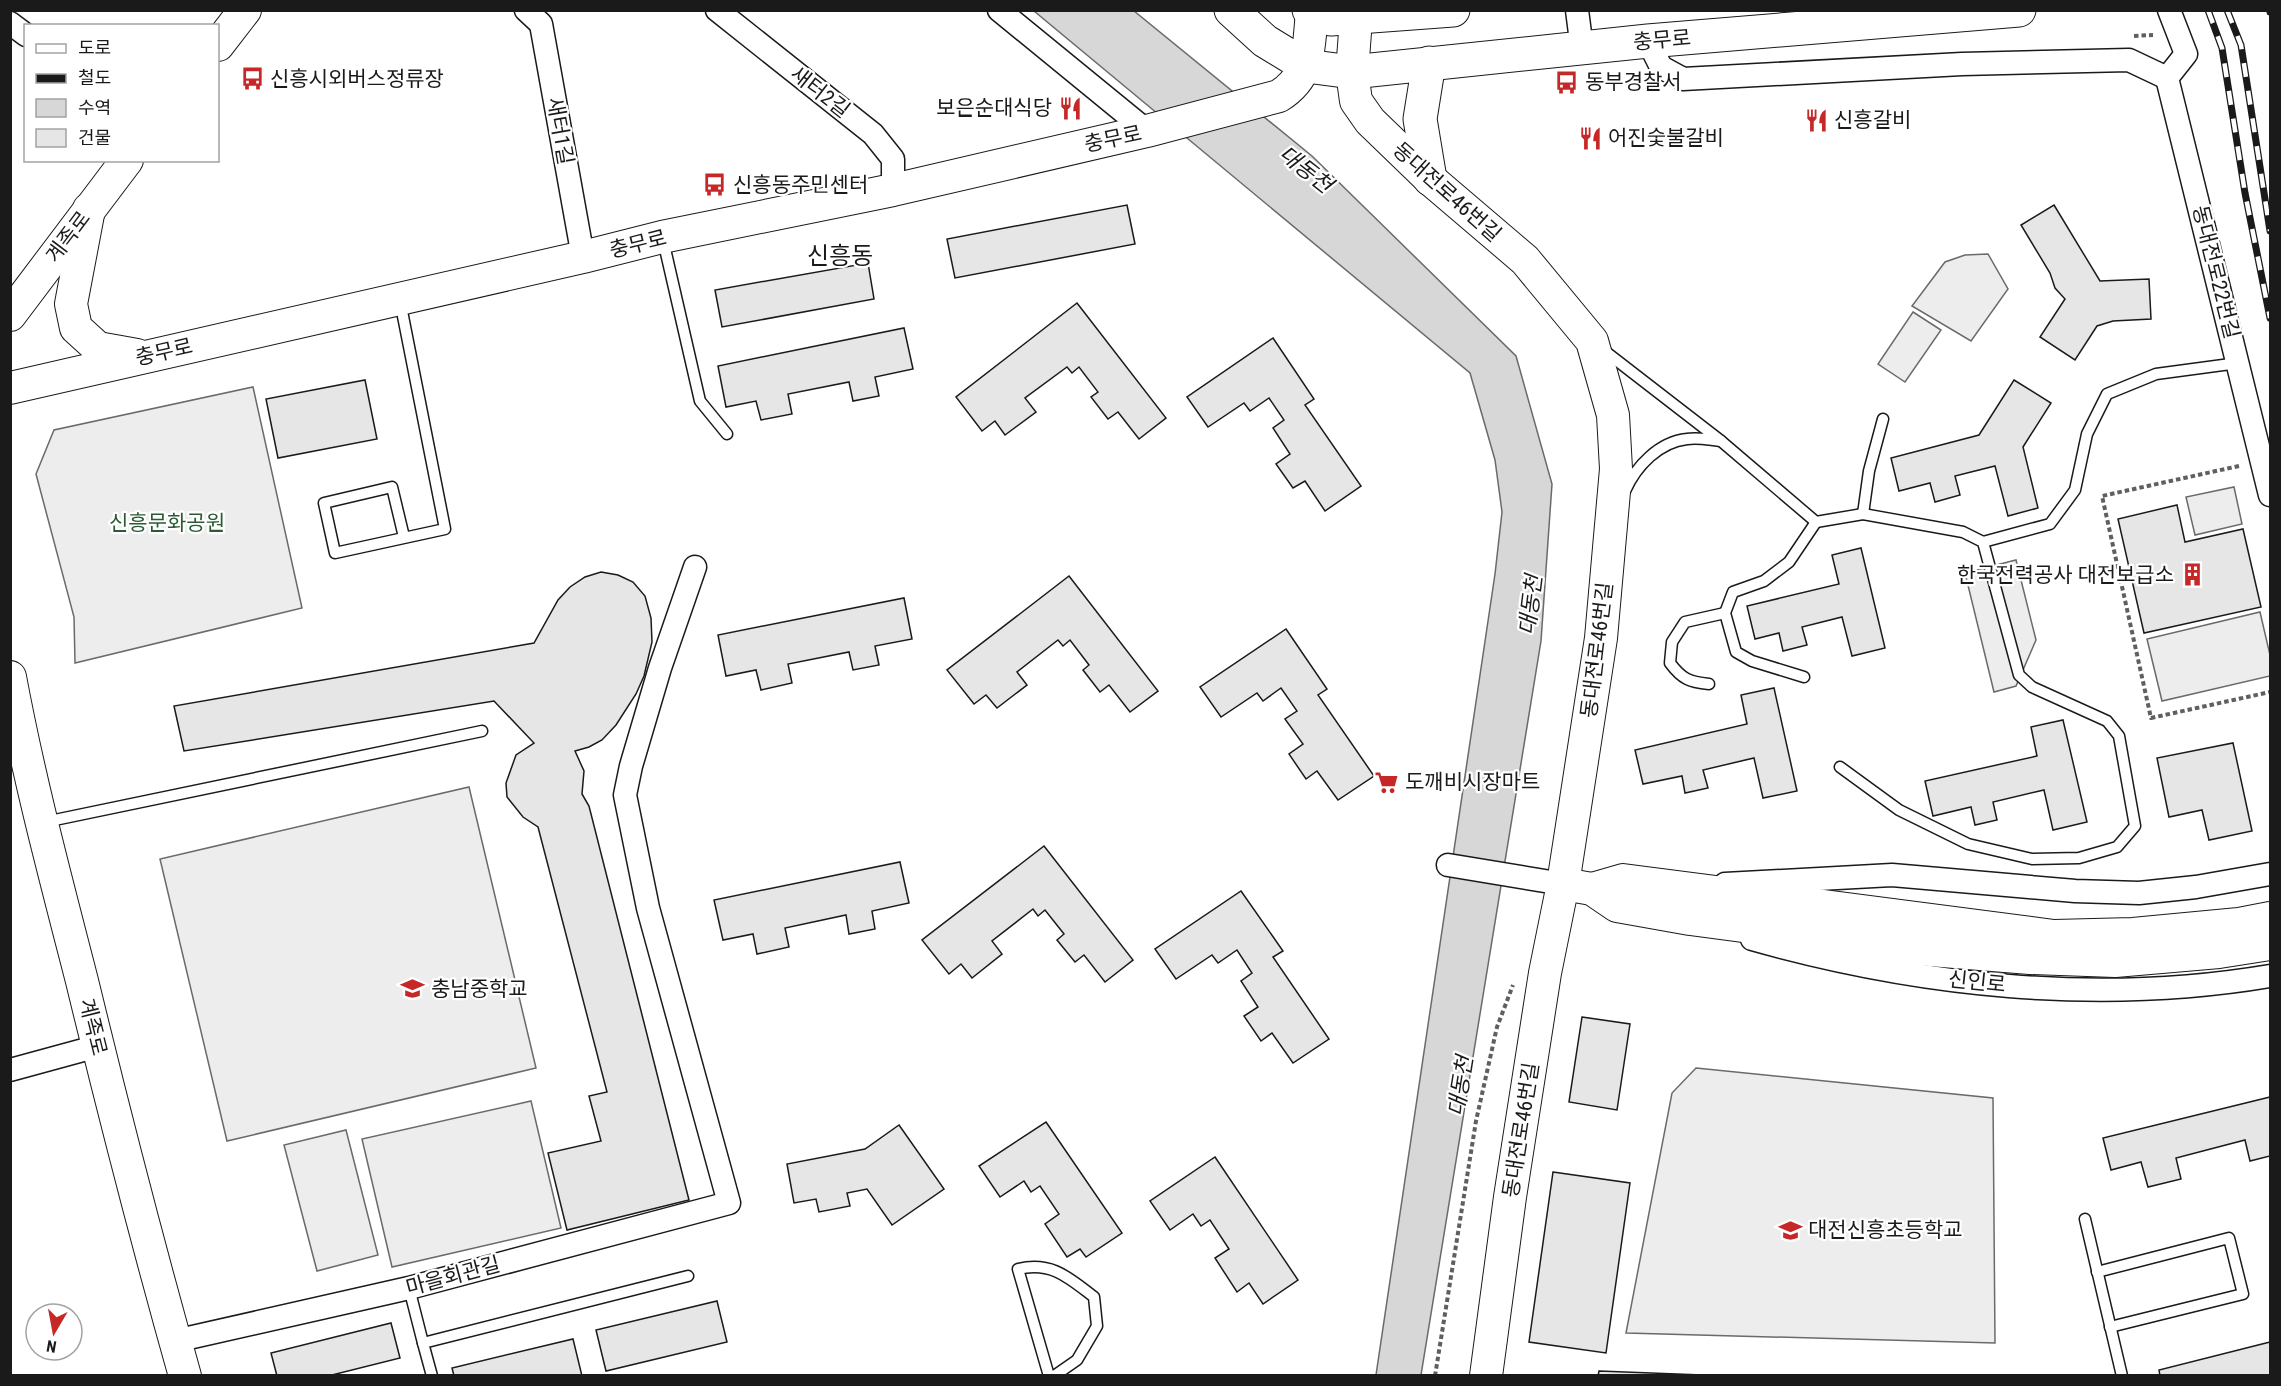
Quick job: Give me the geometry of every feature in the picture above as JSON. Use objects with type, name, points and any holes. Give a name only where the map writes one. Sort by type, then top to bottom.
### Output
[{"type":"main road","points":[[1231,10],[1265,41],[1306,66]]},
{"type":"main road","points":[[1311,12],[1331,19],[1356,19],[1453,10]]},
{"type":"main road","name":"충무로","points":[[1306,66],[1352,72],[1648,41],[2019,10]]},
{"type":"main road","points":[[1429,63],[1420,120],[1430,179]]},
{"type":"street","points":[[219,44],[245,10]]},
{"type":"street","name":"새터2길","points":[[717,10],[873,134],[892,159],[893,190]]},
{"type":"street","points":[[999,10],[1147,131]]},
{"type":"street","points":[[1577,10],[1582,49]]},
{"type":"street","points":[[1648,41],[1661,67],[1683,79],[1962,64],[2129,60],[2167,78],[2186,54],[2169,10]]},
{"type":"street","points":[[1306,66],[1311,12]]},
{"type":"street","name":"새터1길","points":[[540,15],[583,257]]},
{"type":"street","name":"동대전로46번길","points":[[1356,19],[1352,72],[1356,101],[1370,121],[1430,179],[1525,261],[1592,341],[1613,415],[1616,469],[1601,638],[1565,884],[1545,973],[1510,1197],[1486,1376]]},
{"type":"street","points":[[10,23],[24,34]]},
{"type":"street","name":"충무로","points":[[10,388],[662,237],[893,190],[1147,131],[1280,96],[1293,87],[1306,66]]},
{"type":"street","name":"동대전로22번길","points":[[2167,78],[2271,495]]},
{"type":"street","name":"계족로","points":[[10,315],[125,162]]},
{"type":"street","points":[[89,209],[71,304],[76,328],[98,348],[144,357]]},
{"type":"street","name":"마을회관길","points":[[175,1341],[409,1287],[729,1203],[648,908],[625,795],[631,766],[660,668],[694,567]]},
{"type":"street","name":"계족로","points":[[10,677],[18,756],[42,823],[185,1376]]},
{"type":"street","points":[[1448,865],[1565,884],[1623,880],[2054,936],[2133,934],[2239,924],[2271,918]]},
{"type":"street","points":[[1686,889],[1741,882],[1892,875],[2075,891],[2139,893],[2196,887],[2271,874]]},
{"type":"street","name":"신인로","points":[[1565,884],[1617,906],[1690,919],[1918,949],[2030,958],[2115,961],[2219,952],[2271,944]]},
{"type":"street","name":"신인로","points":[[1690,919],[1803,953],[1884,970],[1964,981],[2054,989],[2154,990],[2228,983],[2271,976]]},
{"type":"street","points":[[10,1070],[98,1046]]},
{"type":"lane","points":[[662,237],[700,401],[727,434]]},
{"type":"lane","points":[[399,298],[445,529],[335,553],[324,503],[392,487],[404,537]]},
{"type":"lane","points":[[1592,341],[1720,441],[1816,522]]},
{"type":"lane","points":[[1804,677],[1752,661],[1736,652],[1725,613],[1733,592],[1764,581],[1789,562],[1816,522],[1863,514],[1963,532],[1983,542],[2050,524],[2075,490],[2087,434],[2107,394],[2156,374],[2238,363]]},
{"type":"lane","points":[[1863,514],[1869,471],[1883,419]]},
{"type":"lane","points":[[1612,522],[1632,476],[1658,448],[1687,439],[1720,441]]},
{"type":"lane","points":[[1840,767],[1899,810],[1968,844],[2032,859],[2079,858],[2117,848],[2135,825],[2119,736],[2107,721],[2032,687],[2019,675],[1983,542]]},
{"type":"lane","points":[[1709,684],[1694,683],[1679,675],[1670,663],[1672,642],[1685,622],[1725,613]]},
{"type":"lane","points":[[42,823],[482,731]]},
{"type":"lane","points":[[2085,1219],[2122,1376]]},
{"type":"lane","points":[[2097,1272],[2229,1238],[2243,1294],[2110,1327]]},
{"type":"lane","points":[[1049,1376],[1018,1269],[1034,1265],[1061,1272],[1094,1297],[1097,1326],[1077,1360],[1054,1376]]},
{"type":"lane","points":[[423,1343],[688,1276]]},
{"type":"lane","points":[[409,1287],[432,1376]]},
{"type":"path","points":[[2262,461],[2102,496],[2151,718],[2271,692]]},
{"type":"path","points":[[1435,1376],[1476,1121],[1497,1027],[1519,973],[1529,971],[1545,973]]},
{"type":"shaded area","points":[[1988,254],[2008,289],[1971,341],[1912,306],[1945,262],[1965,255]]},
{"type":"shaded area","points":[[1913,312],[1941,330],[1905,382],[1878,364]]},
{"type":"shaded area","name":"신흥문화공원","points":[[253,387],[302,608],[75,663],[74,617],[36,474],[54,430]]},
{"type":"shaded area","points":[[2234,487],[2242,524],[2195,535],[2186,497]]},
{"type":"shaded area","points":[[2016,560],[2036,640],[2016,686],[1994,692],[1965,573]]},
{"type":"shaded area","points":[[2260,612],[2270,655],[2270,676],[2162,701],[2147,639]]},
{"type":"shaded area","points":[[469,787],[536,1068],[227,1141],[160,859]]},
{"type":"shaded area","points":[[1696,1068],[1993,1098],[1995,1343],[1626,1333],[1672,1093]]},
{"type":"shaded area","points":[[531,1101],[561,1228],[392,1267],[362,1139]]},
{"type":"shaded area","points":[[346,1130],[378,1255],[317,1271],[284,1145]]},
{"type":"water","name":"대동천","points":[[1034,11],[1134,11],[1312,156],[1516,356],[1552,484],[1541,641],[1421,1375],[1376,1375],[1495,574],[1502,512],[1495,460],[1470,373]]},
{"type":"building","points":[[1127,205],[1135,244],[955,278],[947,239]]},
{"type":"building","points":[[2054,205],[2100,281],[2149,279],[2151,319],[2113,321],[2097,326],[2075,360],[2040,337],[2065,299],[2055,288],[2050,273],[2021,225]]},
{"type":"building","points":[[868,263],[874,299],[722,327],[715,290]]},
{"type":"building","points":[[1077,303],[1166,418],[1139,439],[1118,412],[1108,419],[1091,397],[1098,392],[1079,367],[1072,373],[1067,367],[1025,398],[1036,412],[1005,435],[995,421],[982,431],[956,397]]},
{"type":"building","points":[[904,328],[913,369],[875,377],[879,396],[853,401],[849,382],[788,394],[792,414],[761,420],[756,401],[726,407],[718,366]]},
{"type":"building","points":[[1273,338],[1314,399],[1305,405],[1361,486],[1325,511],[1305,481],[1293,488],[1276,464],[1290,454],[1273,428],[1284,420],[1269,398],[1250,411],[1244,403],[1208,427],[1187,397]]},
{"type":"building","points":[[365,380],[377,439],[278,458],[266,399]]},
{"type":"building","points":[[2014,380],[2051,403],[2023,447],[2038,508],[2008,516],[1995,466],[1955,476],[1960,495],[1935,502],[1930,483],[1899,491],[1891,458],[1979,435]]},
{"type":"building","name":"한국전력공사 대전보급소","points":[[2177,505],[2185,542],[2243,529],[2261,607],[2144,633],[2118,519]]},
{"type":"building","points":[[1861,548],[1885,648],[1852,656],[1842,617],[1802,627],[1807,645],[1783,651],[1779,633],[1755,639],[1747,606],[1839,584],[1832,555]]},
{"type":"building","points":[[601,572],[618,575],[633,582],[645,596],[651,618],[652,642],[644,676],[636,694],[616,725],[602,740],[575,751],[584,771],[582,794],[589,806],[689,1200],[567,1230],[548,1153],[601,1141],[589,1096],[607,1092],[538,827],[523,817],[507,797],[506,783],[516,755],[534,743],[494,701],[184,751],[174,706],[534,643],[558,600],[570,587],[585,577]]},
{"type":"building","points":[[1069,576],[1158,691],[1130,712],[1109,685],[1100,692],[1083,670],[1089,665],[1070,640],[1063,646],[1058,640],[1017,672],[1027,685],[997,708],[986,695],[974,704],[947,670]]},
{"type":"building","points":[[904,598],[912,639],[875,646],[879,665],[853,670],[849,652],[788,664],[792,683],[761,690],[756,670],[726,676],[718,635]]},
{"type":"building","points":[[1286,629],[1327,689],[1318,695],[1374,776],[1338,800],[1317,771],[1306,779],[1289,754],[1303,744],[1285,719],[1297,711],[1281,688],[1263,701],[1257,693],[1221,717],[1200,687]]},
{"type":"building","points":[[1774,688],[1797,791],[1763,798],[1754,758],[1703,770],[1708,788],[1685,793],[1682,776],[1643,784],[1635,750],[1747,724],[1741,695]]},
{"type":"building","points":[[2063,720],[2087,822],[2053,830],[2044,790],[1993,802],[1997,820],[1975,825],[1971,807],[1933,816],[1925,781],[2037,756],[2031,727]]},
{"type":"building","points":[[2233,743],[2252,831],[2209,840],[2202,810],[2169,817],[2157,758]]},
{"type":"building","points":[[1044,846],[1133,960],[1105,982],[1084,955],[1075,962],[1057,940],[1064,934],[1045,910],[1038,916],[1033,909],[992,941],[1002,954],[972,978],[961,964],[949,974],[922,940]]},
{"type":"building","points":[[900,862],[909,903],[872,911],[875,929],[849,934],[846,915],[785,928],[789,947],[757,954],[753,934],[723,940],[714,900]]},
{"type":"building","points":[[1241,891],[1283,951],[1273,957],[1329,1039],[1293,1063],[1272,1033],[1261,1041],[1244,1016],[1258,1007],[1241,981],[1252,973],[1237,950],[1218,963],[1212,955],[1176,979],[1155,949]]},
{"type":"building","points":[[1582,1017],[1630,1024],[1617,1110],[1569,1102]]},
{"type":"building","points":[[2270,1097],[2270,1156],[2250,1161],[2245,1140],[2176,1158],[2181,1179],[2148,1187],[2141,1162],[2111,1170],[2103,1138]]},
{"type":"building","points":[[1046,1122],[1122,1233],[1086,1257],[1080,1249],[1067,1257],[1045,1224],[1059,1214],[1040,1186],[1031,1192],[1024,1181],[1000,1197],[979,1166]]},
{"type":"building","points":[[899,1125],[944,1189],[892,1225],[867,1189],[847,1193],[850,1206],[819,1212],[816,1199],[794,1203],[787,1164],[865,1149]]},
{"type":"building","points":[[1215,1157],[1298,1280],[1263,1304],[1249,1283],[1237,1292],[1215,1258],[1229,1249],[1210,1220],[1201,1226],[1193,1214],[1170,1230],[1150,1201]]},
{"type":"building","points":[[1553,1172],[1630,1183],[1606,1353],[1529,1342]]},
{"type":"building","points":[[717,1301],[727,1342],[606,1371],[596,1330]]},
{"type":"building","points":[[391,1323],[400,1358],[328,1376],[277,1376],[271,1353]]},
{"type":"building","points":[[573,1339],[582,1376],[454,1376],[452,1368]]},
{"type":"building","points":[[2270,1342],[2270,1376],[2160,1376],[2159,1370]]},
{"type":"building","points":[[1599,1371],[1729,1376],[1598,1376]]},
{"type":"railway","points":[[2208,10],[2222,48],[2245,193],[2270,318]]},
{"type":"railway","points":[[2227,10],[2241,45],[2270,231]]},
{"type":"place","name":"신흥시외버스정류장","points":[[252,79]]},
{"type":"place","name":"동부경찰서","points":[[1567,82]]},
{"type":"place","name":"보은순대식당","points":[[1070,108]]},
{"type":"place","name":"신흥갈비","points":[[1816,120]]},
{"type":"place","name":"어진숯불갈비","points":[[1590,138]]},
{"type":"place","name":"신흥동주민센터","points":[[715,185]]},
{"type":"place","name":"한국전력공사 대전보급소","points":[[2192,575]]},
{"type":"place","name":"도깨비시장마트","points":[[1387,782]]},
{"type":"place","name":"충남중학교","points":[[413,989]]},
{"type":"place","name":"대전신흥초등학교","points":[[1790,1230]]},
{"type":"district","name":"신흥동","points":[[840,256]]}]
